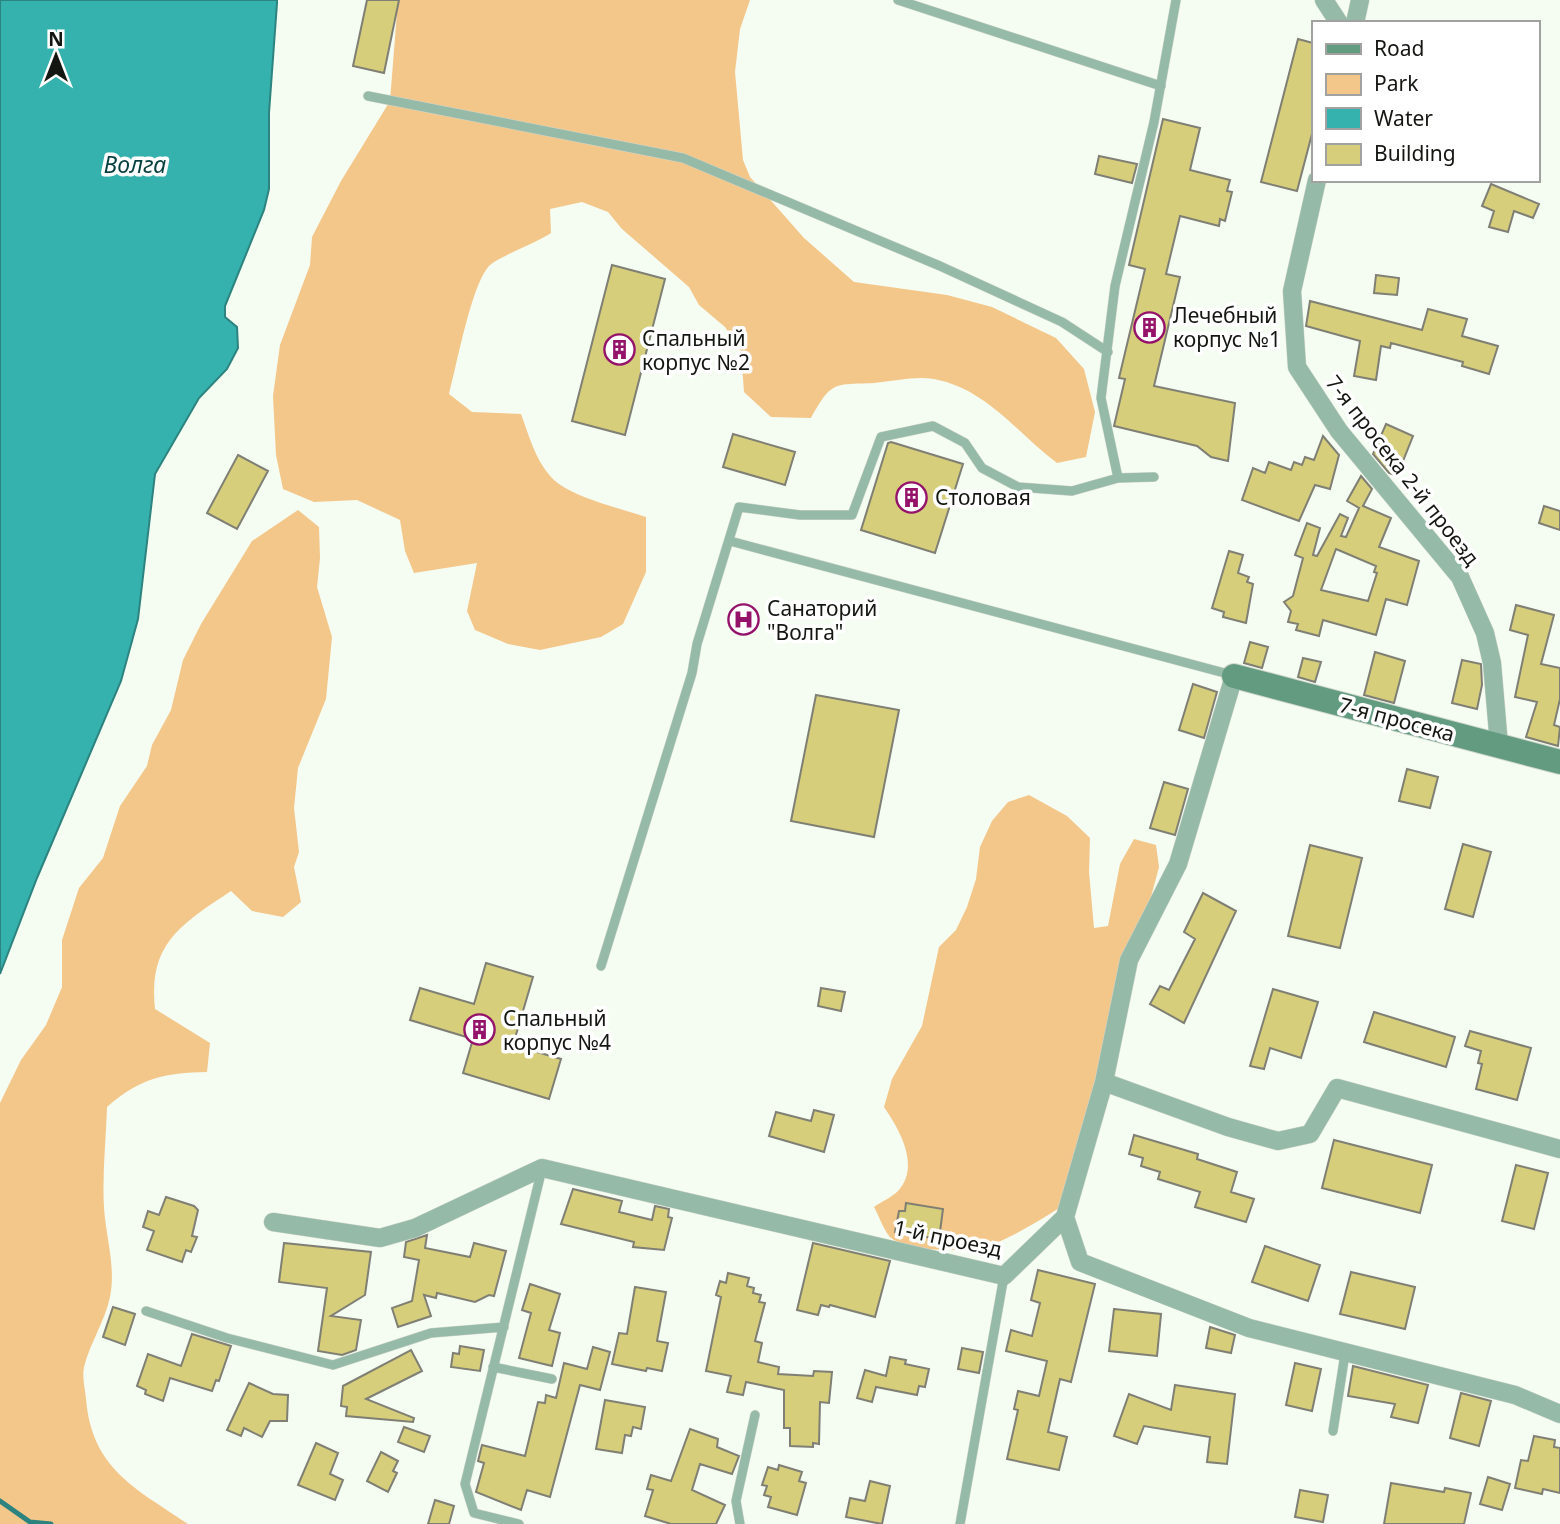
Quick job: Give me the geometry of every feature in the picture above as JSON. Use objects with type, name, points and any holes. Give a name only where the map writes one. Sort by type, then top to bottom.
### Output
[{"type":"street","points":[[1324,0],[1338,21]]},
{"type":"street","points":[[1355,21],[1360,0]]},
{"type":"street","name":"7-я просека 2-й проезд","points":[[1317,182],[1292,291],[1297,367],[1339,431],[1460,578],[1485,633],[1492,663],[1499,746]]},
{"type":"street","points":[[1234,676],[1178,864],[1129,960],[1104,1082],[1065,1217],[1080,1262],[1249,1328],[1515,1395],[1560,1414]]},
{"type":"street","name":"7-я просека","points":[[1234,676],[1560,762]]},
{"type":"street","points":[[1104,1082],[1228,1127],[1278,1141],[1310,1134],[1337,1088],[1560,1149]]},
{"type":"street","points":[[273,1222],[380,1238],[415,1228],[542,1168]]},
{"type":"street","name":"1-й проезд","points":[[542,1168],[1004,1276],[1065,1217]]},
{"type":"lane","points":[[898,0],[1161,86]]},
{"type":"lane","points":[[1118,478],[1101,398],[1115,286],[1161,86],[1176,0]]},
{"type":"lane","points":[[368,96],[683,158],[977,283],[1062,322],[1108,352]]},
{"type":"lane","points":[[601,966],[739,507],[800,515],[852,515],[881,437],[933,426],[965,443],[982,468],[1018,487],[1072,491],[1118,478],[1154,477]]},
{"type":"lane","points":[[730,541],[1234,676]]},
{"type":"lane","points":[[519,1524],[474,1513],[465,1484],[542,1168]]},
{"type":"lane","points":[[960,1524],[1001,1305],[1004,1276]]},
{"type":"lane","points":[[146,1311],[227,1338],[333,1365],[431,1334],[504,1327]]},
{"type":"lane","points":[[1333,1431],[1345,1354]]},
{"type":"lane","points":[[493,1367],[552,1379]]},
{"type":"lane","points":[[740,1524],[736,1500],[755,1415]]},
{"type":"green space","points":[[398,0],[750,0],[740,29],[735,72],[743,160],[750,177],[804,238],[854,282],[947,295],[992,307],[1056,338],[1084,369],[1095,412],[1086,457],[1057,463],[986,402],[953,384],[927,378],[842,385],[835,387],[824,397],[811,418],[771,417],[744,392],[741,351],[725,327],[699,305],[689,287],[622,229],[608,212],[582,202],[550,209],[551,233],[494,262],[482,276],[465,327],[449,394],[472,412],[521,414],[541,463],[559,484],[582,496],[646,517],[646,572],[623,624],[601,637],[540,650],[508,644],[475,630],[467,611],[477,563],[414,573],[405,551],[400,520],[357,500],[314,502],[283,489],[276,455],[273,396],[280,345],[310,265],[312,237],[341,181],[390,101]]},
{"type":"green space","points":[[298,510],[319,527],[317,587],[332,637],[326,699],[298,768],[294,808],[299,852],[294,867],[301,902],[283,917],[252,911],[231,891],[171,938],[157,968],[155,1009],[210,1043],[207,1072],[153,1079],[130,1089],[107,1107],[104,1195],[112,1286],[108,1306],[84,1367],[90,1423],[97,1443],[119,1474],[188,1524],[0,1524],[0,1103],[21,1060],[46,1025],[62,987],[62,940],[79,888],[103,858],[120,806],[147,766],[152,745],[171,710],[183,660],[201,624],[252,541]]},
{"type":"green space","points":[[1029,795],[1067,816],[1090,838],[1089,872],[1094,928],[1108,926],[1120,864],[1134,839],[1156,845],[1159,867],[1069,1202],[1013,1235],[984,1247],[940,1250],[909,1246],[889,1236],[874,1207],[898,1191],[908,1170],[908,1159],[901,1137],[884,1107],[892,1079],[922,1026],[939,947],[956,930],[967,907],[976,879],[980,847],[992,821],[1008,802]]},
{"type":"water","name":"Волга","points":[[0,0],[277,0],[277,3],[269,113],[269,189],[264,210],[225,306],[225,317],[237,327],[238,348],[227,369],[199,398],[155,474],[138,619],[121,681],[37,878],[0,974]]},
{"type":"building","points":[[367,0],[399,0],[384,73],[353,66]]},
{"type":"building","points":[[1298,39],[1312,43],[1312,134],[1297,191],[1261,182]]},
{"type":"building","points":[[1163,119],[1200,128],[1190,170],[1230,180],[1227,191],[1232,192],[1225,221],[1220,219],[1219,226],[1180,216],[1166,274],[1180,277],[1154,386],[1235,403],[1228,461],[1211,457],[1197,446],[1114,426],[1125,379],[1119,378],[1145,269],[1129,265]]},
{"type":"building","points":[[1099,156],[1137,164],[1132,183],[1095,174]]},
{"type":"building","points":[[1491,184],[1539,204],[1533,218],[1514,211],[1508,232],[1489,227],[1494,211],[1482,206]]},
{"type":"building","name":"Спальный корпус №2","points":[[612,265],[665,279],[625,435],[572,421]]},
{"type":"building","points":[[1376,275],[1399,278],[1397,295],[1374,293]]},
{"type":"building","points":[[1310,301],[1422,330],[1428,309],[1467,319],[1462,336],[1498,346],[1489,374],[1462,366],[1463,362],[1391,343],[1390,348],[1381,346],[1376,380],[1354,376],[1360,341],[1306,326]]},
{"type":"building","points":[[1386,424],[1413,436],[1397,476],[1389,473],[1373,454]]},
{"type":"building","points":[[733,434],[795,452],[785,485],[723,467]]},
{"type":"building","points":[[1323,436],[1339,455],[1330,489],[1315,485],[1299,521],[1242,500],[1253,468],[1265,473],[1269,462],[1291,470],[1294,462],[1302,465],[1305,457],[1314,460]]},
{"type":"building","name":"Столовая","points":[[888,443],[963,464],[935,553],[861,530]]},
{"type":"building","points":[[238,455],[268,471],[237,529],[207,513]]},
{"type":"building","points":[[1361,476],[1372,489],[1363,506],[1391,518],[1379,547],[1419,561],[1407,605],[1386,599],[1376,635],[1323,620],[1319,636],[1296,630],[1298,624],[1288,622],[1291,611],[1284,602],[1293,596],[1303,558],[1295,555],[1307,523],[1320,528],[1313,555],[1317,556],[1340,514],[1348,518],[1341,536],[1346,537],[1359,508],[1347,501]],"holes":[[[1336,549],[1376,566],[1374,572],[1377,573],[1368,601],[1321,590]]]},
{"type":"building","points":[[1544,506],[1560,511],[1560,530],[1539,523]]},
{"type":"building","points":[[1229,551],[1243,555],[1238,573],[1249,577],[1247,582],[1253,584],[1246,623],[1223,617],[1224,612],[1212,608]]},
{"type":"building","points":[[1516,605],[1554,615],[1541,664],[1560,668],[1560,699],[1554,725],[1560,727],[1558,746],[1526,737],[1537,702],[1515,697],[1528,635],[1510,630]]},
{"type":"building","points":[[1250,642],[1268,647],[1262,668],[1244,663]]},
{"type":"building","points":[[1375,652],[1405,661],[1394,703],[1364,695]]},
{"type":"building","points":[[1303,658],[1321,662],[1315,682],[1298,677]]},
{"type":"building","points":[[1462,660],[1481,664],[1482,685],[1477,709],[1452,703]]},
{"type":"building","points":[[1193,684],[1217,692],[1204,738],[1179,730]]},
{"type":"building","points":[[816,695],[899,710],[874,837],[791,821]]},
{"type":"building","points":[[1407,769],[1438,777],[1430,808],[1399,801]]},
{"type":"building","points":[[1164,782],[1188,789],[1175,835],[1150,828]]},
{"type":"building","points":[[1463,844],[1491,852],[1473,917],[1445,909]]},
{"type":"building","points":[[1310,845],[1362,858],[1340,948],[1288,936]]},
{"type":"building","points":[[1203,893],[1236,911],[1184,1023],[1150,1004],[1160,986],[1169,990],[1195,939],[1184,932]]},
{"type":"building","name":"Спальный корпус №4","points":[[486,963],[533,977],[513,1045],[561,1059],[549,1099],[463,1073],[473,1039],[410,1020],[420,988],[474,1004]]},
{"type":"building","points":[[821,988],[845,992],[841,1011],[818,1006]]},
{"type":"building","points":[[1273,989],[1318,1002],[1301,1058],[1270,1048],[1264,1069],[1250,1066]]},
{"type":"building","points":[[1374,1012],[1455,1037],[1446,1067],[1364,1042]]},
{"type":"building","points":[[1470,1031],[1531,1048],[1517,1100],[1476,1089],[1482,1064],[1478,1063],[1481,1051],[1465,1046]]},
{"type":"building","points":[[814,1110],[834,1115],[824,1152],[769,1136],[776,1112],[811,1121]]},
{"type":"building","points":[[1134,1135],[1198,1154],[1197,1159],[1237,1172],[1231,1192],[1254,1199],[1246,1222],[1195,1207],[1200,1192],[1158,1179],[1160,1172],[1141,1166],[1143,1158],[1129,1154]]},
{"type":"building","points":[[1334,1140],[1432,1165],[1420,1213],[1322,1188]]},
{"type":"building","points":[[1516,1165],[1548,1173],[1534,1229],[1502,1221]]},
{"type":"building","points":[[573,1189],[622,1201],[619,1212],[652,1220],[655,1206],[669,1209],[668,1217],[672,1218],[664,1250],[633,1247],[634,1242],[561,1224]]},
{"type":"building","points":[[166,1197],[194,1206],[198,1210],[192,1236],[197,1237],[191,1252],[186,1250],[182,1262],[147,1250],[154,1231],[143,1227],[148,1211],[159,1215]]},
{"type":"building","points":[[906,1203],[943,1209],[939,1239],[895,1232],[899,1211],[905,1211]]},
{"type":"building","points":[[427,1235],[425,1248],[470,1257],[474,1243],[506,1251],[494,1296],[489,1295],[475,1302],[437,1293],[436,1298],[424,1295],[431,1316],[398,1327],[392,1308],[412,1301],[419,1260],[404,1257],[406,1242]]},
{"type":"building","points":[[284,1243],[371,1252],[365,1295],[331,1316],[361,1320],[356,1350],[342,1355],[318,1351],[327,1288],[279,1282]]},
{"type":"building","points":[[813,1243],[890,1261],[875,1317],[830,1305],[821,1305],[818,1315],[797,1310]]},
{"type":"building","points":[[1265,1246],[1320,1265],[1308,1301],[1252,1282]]},
{"type":"building","points":[[1038,1270],[1095,1284],[1071,1382],[1060,1379],[1048,1432],[1067,1437],[1059,1470],[1007,1459],[1018,1410],[1014,1409],[1018,1391],[1039,1396],[1047,1361],[1006,1351],[1011,1330],[1032,1336],[1040,1303],[1031,1300]]},
{"type":"building","points":[[1351,1272],[1415,1287],[1405,1329],[1340,1314]]},
{"type":"building","points":[[728,1273],[749,1278],[747,1286],[754,1288],[753,1293],[761,1295],[759,1302],[765,1303],[755,1341],[762,1343],[758,1362],[779,1367],[778,1374],[813,1376],[814,1371],[832,1372],[829,1403],[820,1402],[819,1444],[813,1443],[813,1447],[790,1446],[790,1428],[784,1428],[784,1390],[746,1382],[743,1395],[727,1392],[731,1376],[706,1371],[721,1297],[716,1295],[720,1281],[726,1283]]},
{"type":"building","points":[[530,1284],[560,1294],[549,1330],[560,1333],[552,1366],[519,1358],[531,1313],[522,1310]]},
{"type":"building","points":[[635,1287],[666,1292],[657,1341],[668,1343],[662,1371],[647,1368],[646,1371],[612,1364],[619,1333],[627,1334]]},
{"type":"building","points":[[113,1307],[135,1314],[125,1345],[103,1337]]},
{"type":"building","points":[[1114,1309],[1161,1314],[1157,1356],[1109,1351]]},
{"type":"building","points":[[1210,1327],[1235,1335],[1231,1353],[1206,1348]]},
{"type":"building","points":[[192,1334],[231,1346],[219,1381],[216,1380],[212,1391],[170,1378],[163,1401],[145,1394],[146,1390],[137,1386],[148,1354],[181,1366]]},
{"type":"building","points":[[460,1346],[484,1350],[480,1371],[451,1367],[453,1353],[459,1354]]},
{"type":"building","points":[[593,1347],[610,1352],[600,1390],[580,1385],[550,1497],[527,1490],[521,1510],[476,1492],[484,1463],[478,1461],[482,1445],[525,1456],[538,1402],[545,1403],[546,1395],[556,1398],[564,1363],[587,1369]]},
{"type":"building","points":[[962,1348],[983,1352],[979,1373],[958,1369]]},
{"type":"building","points":[[411,1350],[422,1371],[366,1399],[414,1418],[413,1422],[346,1416],[347,1407],[341,1406],[343,1386]]},
{"type":"building","points":[[890,1357],[906,1360],[905,1364],[929,1369],[925,1387],[919,1386],[917,1395],[876,1387],[872,1402],[857,1398],[865,1370],[886,1376]]},
{"type":"building","points":[[1295,1363],[1321,1369],[1312,1411],[1286,1405]]},
{"type":"building","points":[[1353,1366],[1428,1385],[1418,1423],[1391,1417],[1395,1404],[1348,1396]]},
{"type":"building","points":[[249,1383],[273,1394],[288,1395],[287,1421],[270,1421],[262,1437],[244,1428],[241,1436],[227,1430]]},
{"type":"building","points":[[1175,1385],[1235,1394],[1227,1464],[1207,1462],[1210,1437],[1144,1426],[1137,1444],[1114,1436],[1129,1394],[1171,1410]]},
{"type":"building","points":[[1461,1393],[1491,1401],[1479,1446],[1450,1438]]},
{"type":"building","points":[[605,1400],[645,1407],[641,1429],[633,1427],[631,1436],[625,1435],[622,1453],[596,1449]]},
{"type":"building","points":[[404,1427],[430,1436],[424,1452],[398,1442]]},
{"type":"building","points":[[690,1429],[718,1439],[717,1447],[739,1456],[732,1474],[700,1464],[692,1490],[725,1505],[716,1524],[671,1524],[645,1516],[653,1490],[647,1489],[651,1475],[671,1481]]},
{"type":"building","points":[[1534,1436],[1555,1440],[1554,1447],[1560,1448],[1560,1493],[1543,1489],[1542,1494],[1515,1488],[1521,1460],[1528,1461]]},
{"type":"building","points":[[316,1443],[338,1453],[330,1474],[343,1480],[335,1500],[298,1485]]},
{"type":"building","points":[[381,1452],[398,1461],[393,1471],[397,1473],[388,1492],[367,1481]]},
{"type":"building","points":[[779,1465],[802,1472],[799,1481],[806,1483],[797,1515],[768,1507],[771,1497],[764,1495],[767,1486],[762,1485],[768,1467],[778,1470]]},
{"type":"building","points":[[1488,1477],[1510,1484],[1502,1510],[1480,1504]]},
{"type":"building","points":[[870,1481],[890,1486],[882,1524],[846,1517],[850,1498],[865,1501]]},
{"type":"building","points":[[1391,1483],[1444,1492],[1445,1488],[1471,1493],[1464,1524],[1384,1524]]},
{"type":"building","points":[[1300,1490],[1328,1495],[1323,1522],[1295,1517]]},
{"type":"building","points":[[435,1500],[454,1506],[449,1524],[428,1524]]},
{"type":"waterway","points":[[0,1501],[30,1522],[51,1524]]},
{"type":"place","name":"Лечебный корпус №1","points":[[1150,327]]},
{"type":"place","name":"Спальный корпус №2","points":[[619,350]]},
{"type":"place","name":"Столовая","points":[[912,497]]},
{"type":"place","name":"Санаторий \"Волга\"","points":[[744,620]]},
{"type":"place","name":"Спальный корпус №4","points":[[480,1030]]}]
